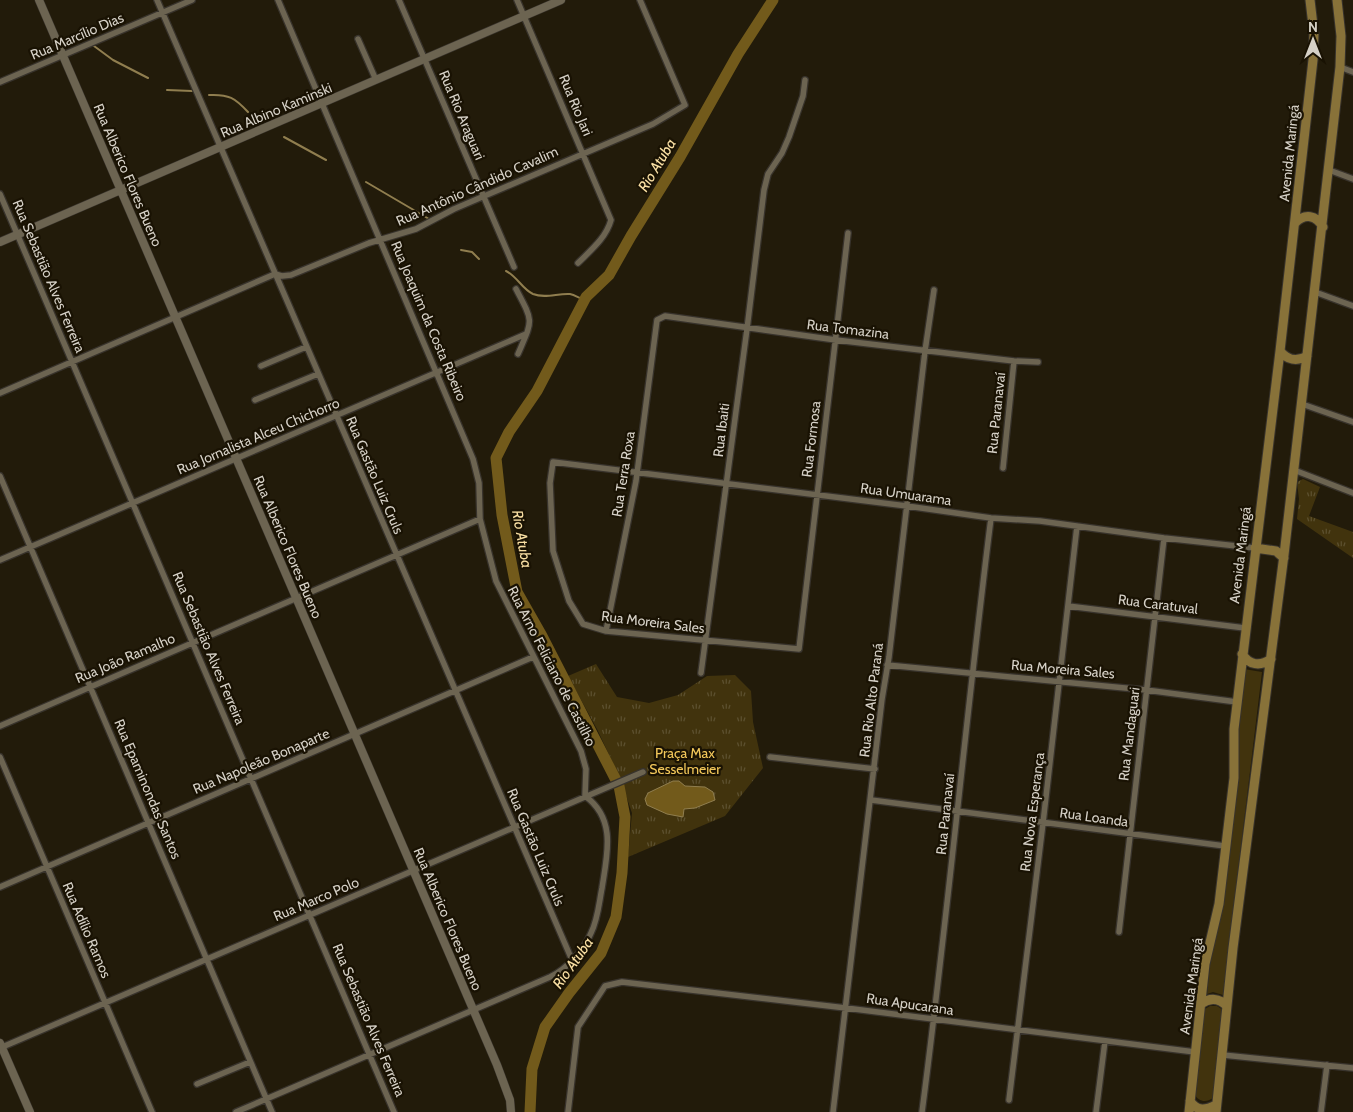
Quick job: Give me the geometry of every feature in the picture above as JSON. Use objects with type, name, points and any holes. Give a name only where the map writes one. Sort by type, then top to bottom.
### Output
[{"type":"main road","name":"Avenida Maringá","points":[[1188,1112],[1205,964],[1219,904],[1226,846],[1234,778],[1234,729],[1242,654],[1280,351],[1313,60],[1314,34],[1310,0]]},
{"type":"main road","points":[[1190,1101],[1197,1109],[1216,1108],[1323,227],[1340,67],[1341,36],[1337,0]]},
{"type":"main road","points":[[1295,223],[1299,219],[1309,216],[1316,218],[1323,227]]},
{"type":"main road","points":[[1280,351],[1286,357],[1294,360],[1307,356]]},
{"type":"main road","points":[[1255,548],[1276,551],[1284,558]]},
{"type":"main road","points":[[1242,654],[1245,659],[1255,664],[1262,664],[1271,659]]},
{"type":"main road","points":[[1201,1004],[1212,999],[1222,1001],[1227,1006]]},
{"type":"street","name":"Rua Alberico Flores Bueno","points":[[39,0],[501,1074],[511,1109]]},
{"type":"street","name":"Rua Gastão Luiz Cruls","points":[[157,0],[572,960]]},
{"type":"street","name":"Rua Marcílio Dias","points":[[0,82],[192,0]]},
{"type":"street","name":"Rua Joaquim da Costa Ribeiro","points":[[278,0],[476,466],[479,483],[480,519]]},
{"type":"street","name":"Rua Rio Araguari","points":[[399,0],[514,267]]},
{"type":"street","name":"Rua Rio Jari","points":[[517,0],[611,220],[606,233],[600,241],[578,263]]},
{"type":"street","name":"Rua Albino Kaminski","points":[[0,242],[561,0]]},
{"type":"street","name":"Rua Antônio Cândido Cavalim","points":[[0,393],[275,274],[282,276],[291,275],[381,239],[416,229],[483,196],[653,124],[685,105],[640,0]]},
{"type":"street","points":[[358,40],[376,80]]},
{"type":"street","points":[[1340,67],[1353,72]]},
{"type":"street","name":"Rua Ibaiti","points":[[701,673],[764,190],[768,174],[782,153],[789,137],[803,96],[806,80]]},
{"type":"street","points":[[1329,170],[1353,179]]},
{"type":"street","name":"Rua Sebastião Alves Ferreira","points":[[0,194],[394,1112]]},
{"type":"street","name":"Rua Formosa","points":[[799,649],[848,233]]},
{"type":"street","points":[[516,289],[530,317],[530,325],[518,354]]},
{"type":"street","name":"Rua Rio Alto Paraná","points":[[834,1112],[925,351],[934,290]]},
{"type":"street","points":[[1315,292],[1353,306]]},
{"type":"street","name":"Rua Tomazina","points":[[657,320],[665,316],[747,329],[925,351],[1038,362]]},
{"type":"street","name":"Rua Terra Roxa","points":[[606,632],[637,473],[657,320]]},
{"type":"street","name":"Rua Jornalista Alceu Chichorro","points":[[0,560],[526,334]]},
{"type":"street","points":[[261,366],[306,346]]},
{"type":"street","name":"Rua Paranavaí","points":[[1003,468],[1014,361]]},
{"type":"street","points":[[255,400],[318,374]]},
{"type":"street","points":[[1302,404],[1353,422]]},
{"type":"street","name":"Rua Umuarama","points":[[553,462],[816,494],[991,518],[1040,521],[1255,548]]},
{"type":"street","name":"Rua Moreira Sales","points":[[553,462],[550,483],[553,551],[569,601],[583,624],[606,632],[799,649]]},
{"type":"street","points":[[1294,470],[1353,493]]},
{"type":"street","name":"Rua Epaminondas Santos","points":[[0,476],[272,1112]]},
{"type":"street","name":"Rua Paranavaí","points":[[922,1112],[991,518]]},
{"type":"street","name":"Rua João Ramalho","points":[[0,726],[480,519]]},
{"type":"street","name":"Rua Arno Feliciano de Castilho","points":[[480,519],[496,581],[584,760],[586,770],[585,796]]},
{"type":"street","name":"Rua Nova Esperança","points":[[1009,1100],[1060,681],[1076,526]]},
{"type":"street","name":"Rua Mandaguari","points":[[1118,932],[1164,538]]},
{"type":"street","name":"Rua Caratuval","points":[[1068,606],[1245,628]]},
{"type":"street","name":"Rua Napoleão Bonaparte","points":[[0,887],[533,657]]},
{"type":"street","name":"Rua Moreira Sales","points":[[887,665],[1146,690],[1237,702]]},
{"type":"street","name":"Rua Adílio Ramos","points":[[0,757],[152,1112]]},
{"type":"street","points":[[770,757],[875,769]]},
{"type":"street","name":"Rua Marco Polo","points":[[1,1046],[643,772]]},
{"type":"street","points":[[236,1112],[557,974],[572,960],[588,940],[594,926],[607,852],[608,839],[603,817],[595,804],[585,796]]},
{"type":"street","name":"Rua Loanda","points":[[871,800],[1226,846]]},
{"type":"street","name":"Rua Apucarana","points":[[568,1112],[578,1027],[605,986],[622,982],[1195,1052]]},
{"type":"street","points":[[1096,1112],[1105,1042]]},
{"type":"street","points":[[1,1046],[30,1112]]},
{"type":"street","points":[[1223,1055],[1353,1068]]},
{"type":"street","points":[[197,1084],[250,1062]]},
{"type":"street","points":[[1321,1112],[1327,1065]]},
{"type":"green space","points":[[1303,479],[1320,487],[1309,516],[1353,532],[1353,558],[1297,519],[1299,499],[1297,482]]},
{"type":"green space","name":"Praça Max Sesselmeier","points":[[596,664],[617,697],[649,703],[678,695],[707,676],[735,675],[751,691],[753,722],[763,768],[725,816],[628,857],[632,813],[620,778],[597,729],[568,676]]},
{"type":"green space","points":[[1244,669],[1262,672],[1223,995],[1213,992],[1207,994],[1210,964],[1223,905],[1239,777],[1238,729]]},
{"type":"green space","points":[[1210,1006],[1217,1006],[1223,1010],[1213,1098],[1205,1101],[1198,1099],[1194,1094],[1205,1009]]},
{"type":"shaded area","points":[[673,781],[679,781],[685,786],[705,787],[713,792],[715,800],[695,808],[684,809],[683,817],[667,814],[647,805],[645,799],[648,793]]},
{"type":"waterway","name":"Rio Atuba","points":[[530,1112],[532,1069],[545,1027],[601,953],[616,917],[622,873],[625,817],[619,786],[542,636],[517,592],[502,515],[496,458],[509,432],[537,391],[586,297],[609,275],[680,157],[738,54],[773,0]]},
{"type":"waterway","points":[[94,46],[113,60],[148,78]]},
{"type":"waterway","points":[[167,90],[192,91]]},
{"type":"waterway","points":[[209,95],[227,96],[239,103],[248,112]]},
{"type":"waterway","points":[[284,137],[326,160]]},
{"type":"waterway","points":[[366,182],[429,219]]},
{"type":"waterway","points":[[461,250],[472,252],[479,259]]},
{"type":"waterway","points":[[506,271],[533,294],[542,296],[570,294],[585,300]]}]
